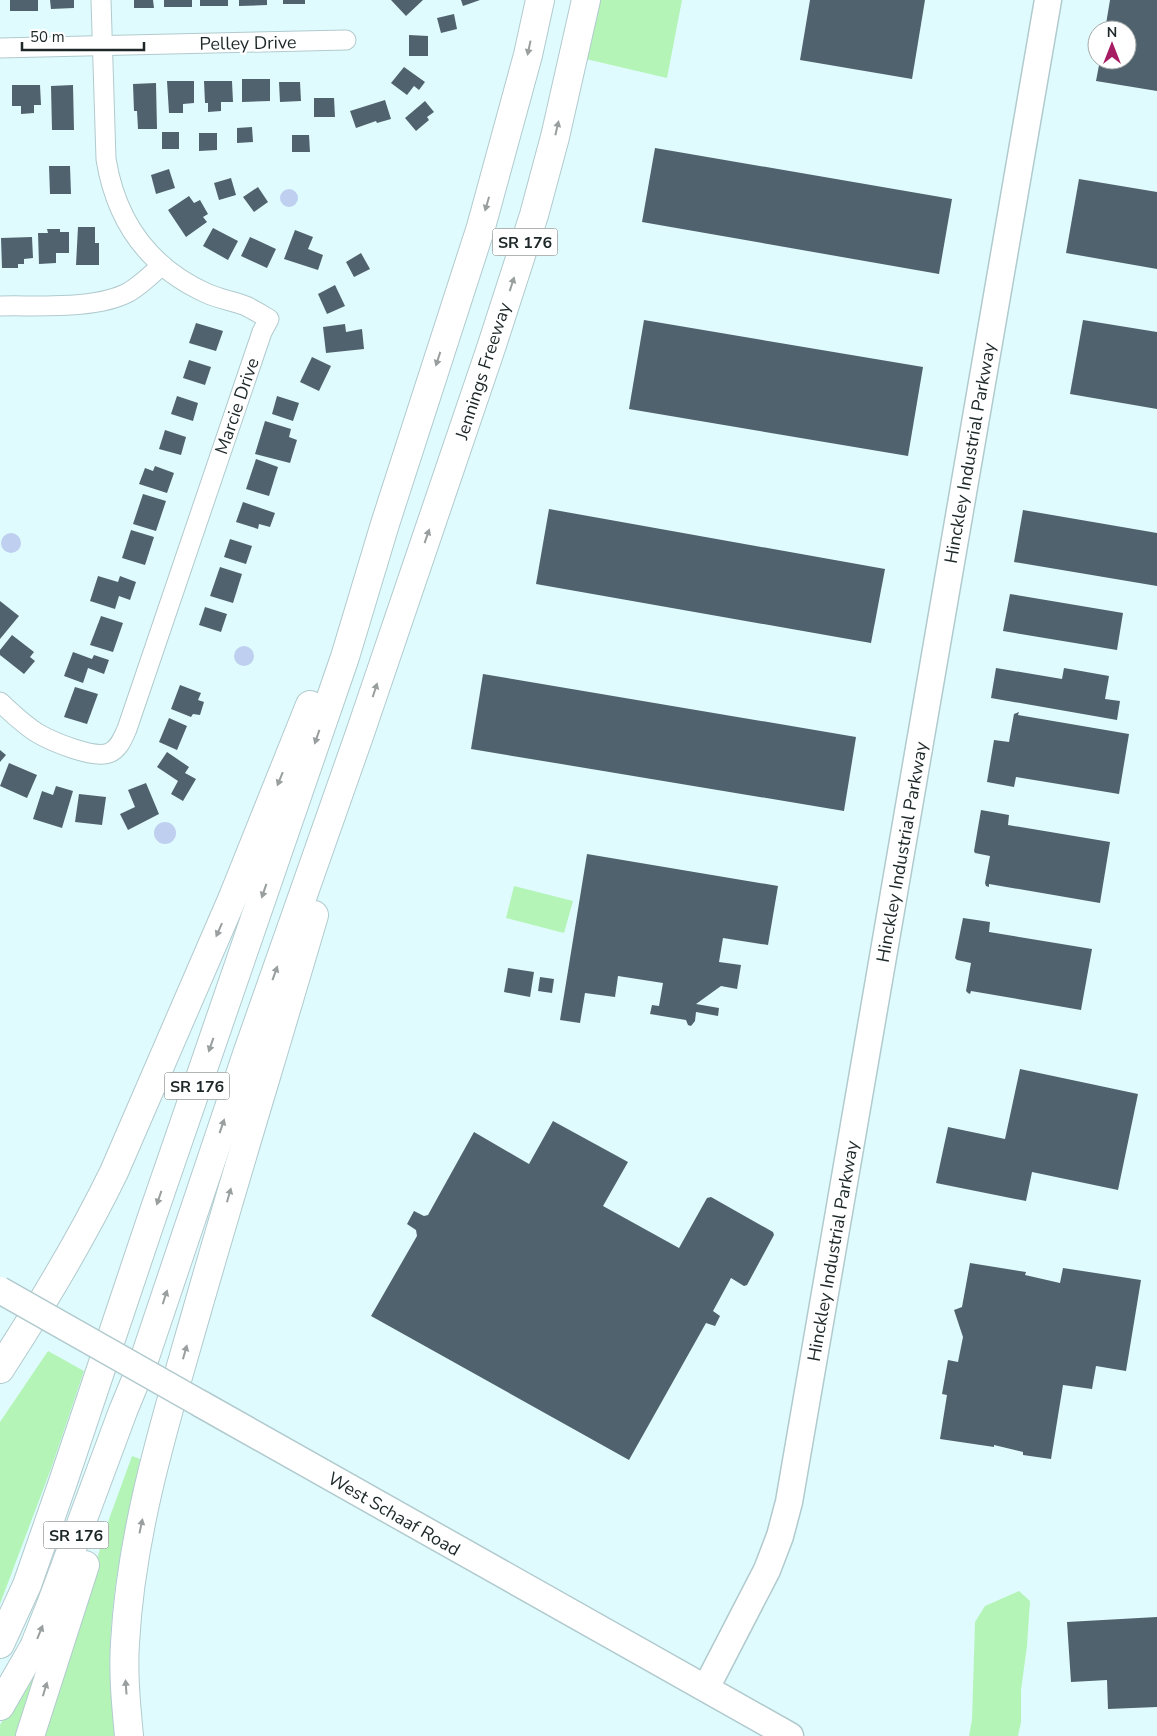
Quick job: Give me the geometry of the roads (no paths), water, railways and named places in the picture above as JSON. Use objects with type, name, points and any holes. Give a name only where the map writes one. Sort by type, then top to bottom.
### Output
[{"type":"highway","name":"SR 176","points":[[0,1644],[27,1585],[345,657],[385,524],[480,227],[528,55],[540,0]]},
{"type":"highway","name":"Jennings Freeway","points":[[359,736],[491,348],[534,214],[555,137],[586,0]]},
{"type":"highway","points":[[0,1369],[60,1271],[102,1197],[233,897],[385,524]]},
{"type":"highway","name":"SR 176","points":[[0,1706],[34,1647],[144,1360],[209,1164],[359,736]]},
{"type":"highway","points":[[129,1736],[125,1675],[127,1610],[136,1550],[152,1474],[235,1177],[338,835],[359,736]]},
{"type":"highway","points":[[0,1336],[42,1278],[73,1228],[147,1094]]},
{"type":"highway","points":[[30,1736],[128,1429],[144,1360]]},
{"type":"street","name":"Marcie Drive","points":[[0,702],[38,733],[92,754],[109,753],[116,748],[127,729],[259,341],[269,319],[246,306],[205,293],[162,265],[141,243],[125,220],[109,180],[104,140],[101,0]]},
{"type":"street","name":"Hinckley Industrial Parkway","points":[[706,1688],[767,1570],[790,1502],[1048,0]]},
{"type":"street","name":"Pelley Drive","points":[[0,48],[346,40]]},
{"type":"street","points":[[0,306],[70,304],[120,296],[138,286],[162,265]]},
{"type":"street","name":"West Schaaf Road","points":[[0,1290],[790,1736]]},
{"type":"water","points":[[289,189],[295,192],[298,198],[295,204],[289,207],[283,204],[280,198],[283,192]]},
{"type":"water","points":[[11,533],[18,536],[21,543],[18,550],[11,553],[4,550],[1,543],[4,536]]},
{"type":"water","points":[[244,646],[251,649],[254,656],[251,663],[244,666],[237,663],[234,656],[237,649]]},
{"type":"water","points":[[165,822],[175,829],[176,833],[169,843],[165,844],[155,837],[154,833],[161,823]]}]
